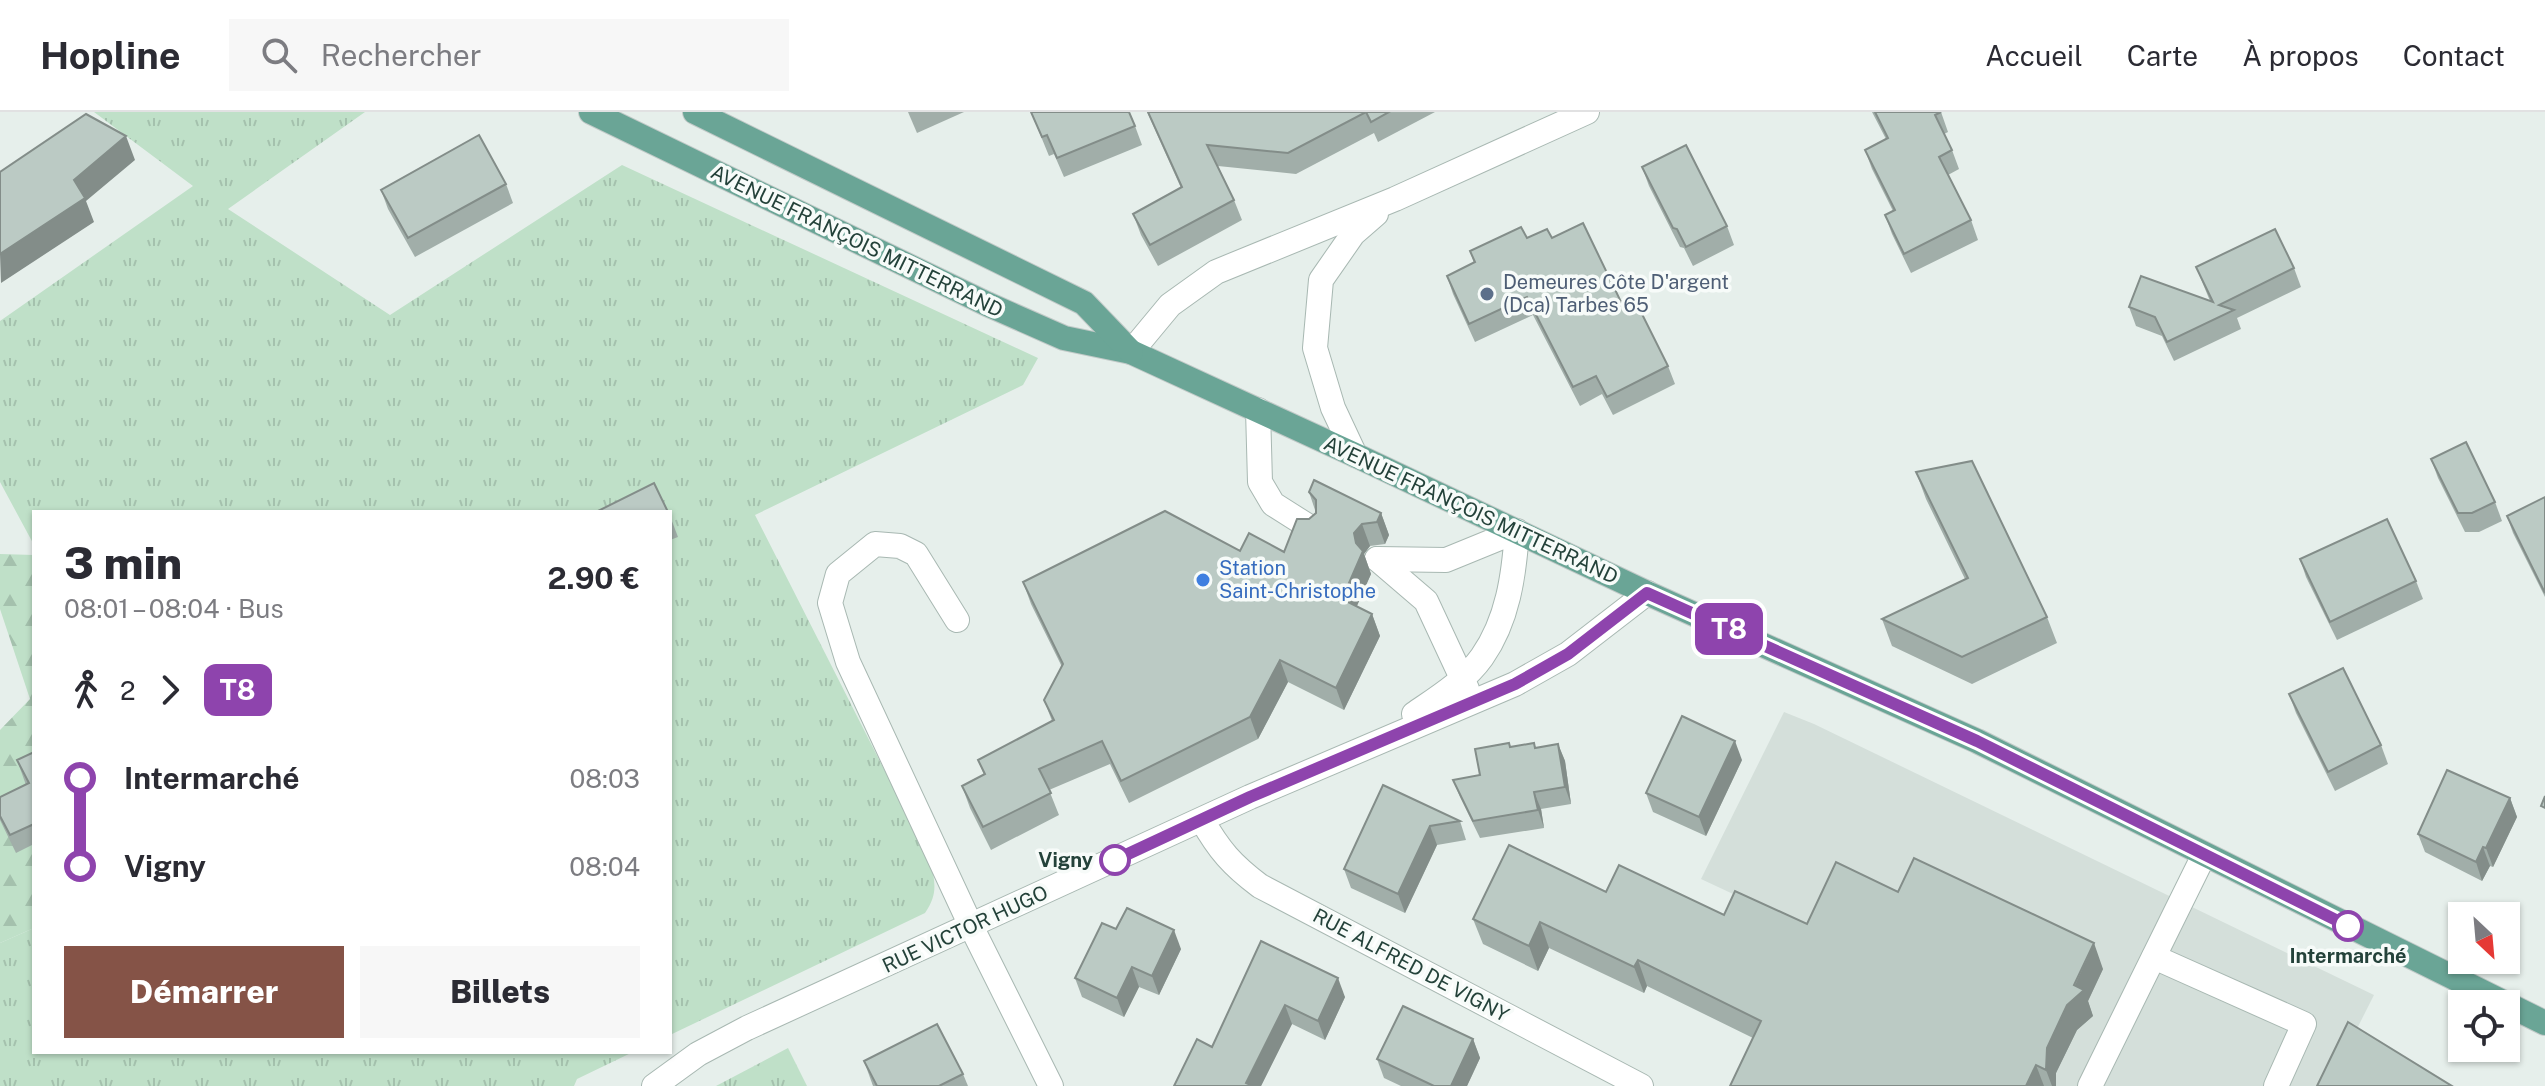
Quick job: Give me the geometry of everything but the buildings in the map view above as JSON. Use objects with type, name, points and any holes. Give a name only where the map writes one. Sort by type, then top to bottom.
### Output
[{"type":"main road","name":"AVENUE FRANÇOIS MITTERRAND","points":[[591,112],[1012,315],[1064,338],[1131,352],[1647,593],[1977,741],[2545,1023]]},
{"type":"main road","name":"AVENUE FRANÇOIS MITTERRAND","points":[[695,112],[1084,303],[1131,352]]},
{"type":"street","points":[[1131,352],[1170,305],[1216,272],[1395,199],[1587,112]]},
{"type":"street","points":[[1355,455],[1333,408],[1315,348],[1321,280],[1353,234],[1395,199]]},
{"type":"street","points":[[1258,410],[1260,482],[1273,504],[1311,528]]},
{"type":"street","points":[[1473,701],[1426,601],[1377,559],[1446,560],[1517,531]]},
{"type":"street","name":"RUE VICTOR HUGO","points":[[1369,745],[1451,688],[1482,658],[1503,615],[1514,577],[1517,531]]},
{"type":"street","points":[[957,620],[916,554],[900,546],[875,544],[838,574],[830,603],[848,662],[971,926],[1051,1086]]},
{"type":"street","name":"RUE VICTOR HUGO","points":[[654,1086],[698,1054],[747,1028],[1369,745],[1515,684],[1568,654],[1647,593]]},
{"type":"street","name":"RUE ALFRED DE VIGNY","points":[[1202,820],[1233,866],[1260,886],[1641,1086]]},
{"type":"street","points":[[2090,1086],[2204,855]]},
{"type":"street","points":[[2154,957],[2304,1024],[2276,1086]]},
{"type":"shaded area","points":[[1784,712],[2374,995],[2328,1086],[1745,1086],[1823,936],[1701,879]]},
{"type":"green space","points":[[94,112],[365,112],[228,209],[390,315],[622,165],[1038,358],[1023,385],[755,515],[931,862],[934,889],[925,913],[672,1034],[672,510],[32,510],[32,541],[0,482],[0,321],[193,186]]},
{"type":"green space","points":[[0,554],[32,555],[32,929],[0,943],[0,730],[30,699],[0,609]]},
{"type":"green space","points":[[32,929],[32,1054],[629,1054],[577,1079],[574,1086],[0,1086],[0,943]]},
{"type":"green space","points":[[788,1048],[807,1086],[716,1086]]},
{"type":"bus line","name":"T8","points":[[1115,860],[1250,797],[1515,684],[1568,654],[1647,593],[1977,741],[2348,926]]},
{"type":"place","name":"Demeures Côte D'argent (Dca) Tarbes 65","points":[[1487,294]]},
{"type":"place","name":"Station Saint-Christophe","points":[[1203,580]]},
{"type":"place","name":"Vigny","points":[[1115,860]]},
{"type":"place","name":"Intermarché","points":[[2348,926]]}]
